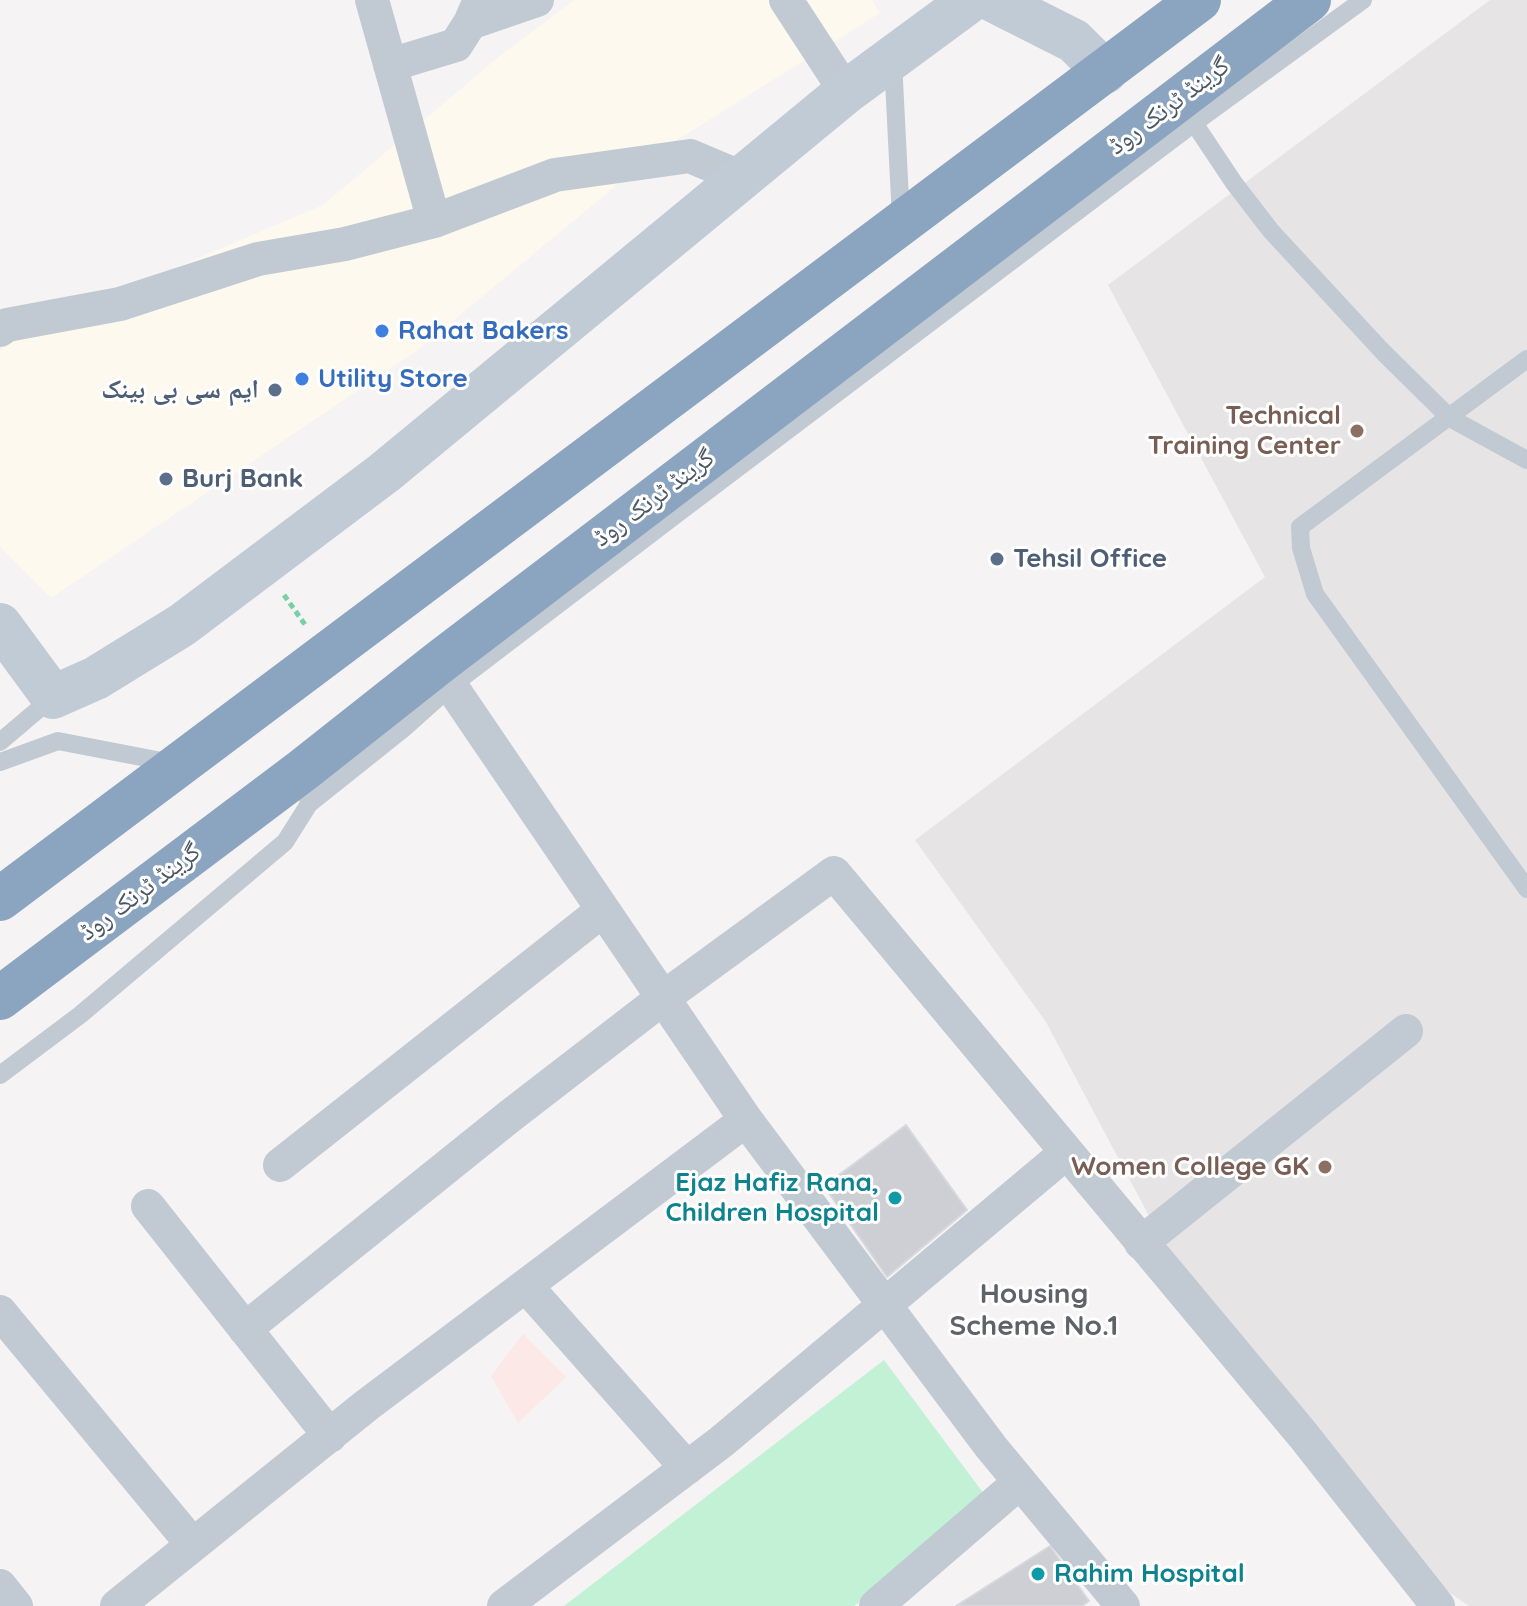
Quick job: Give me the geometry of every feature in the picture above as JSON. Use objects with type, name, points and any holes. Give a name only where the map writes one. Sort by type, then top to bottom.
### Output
[{"type":"highway","points":[[0,899],[1199,0]]},
{"type":"highway","name":"گرینڈ ٹرنک روڈ","points":[[0,998],[306,787],[446,673],[1309,0]]},
{"type":"main road","points":[[0,625],[53,697],[96,678],[195,616],[384,473],[846,92],[971,0]]},
{"type":"main road","points":[[993,0],[1074,41],[1105,72]]},
{"type":"street","points":[[372,0],[434,221]]},
{"type":"street","points":[[390,65],[456,45],[475,12],[537,0]]},
{"type":"street","points":[[786,0],[846,92]]},
{"type":"street","points":[[0,330],[7,325],[120,304],[258,259],[345,244],[434,221],[555,175],[690,156],[742,178]]},
{"type":"street","points":[[446,673],[746,1120],[1020,1482],[1123,1606]]},
{"type":"street","points":[[245,1329],[370,1226],[663,998],[834,873],[1303,1435],[1438,1606]]},
{"type":"street","points":[[280,1165],[603,910]]},
{"type":"street","points":[[1141,1243],[1406,1031]]},
{"type":"street","points":[[117,1606],[330,1436],[746,1120]]},
{"type":"street","points":[[504,1606],[687,1468],[1067,1152]]},
{"type":"street","points":[[148,1206],[330,1436]]},
{"type":"street","points":[[526,1286],[687,1468]]},
{"type":"street","points":[[0,1312],[193,1545]]},
{"type":"street","points":[[876,1606],[1020,1482]]},
{"type":"street","points":[[0,1586],[16,1606]]},
{"type":"lane","points":[[446,673],[1363,0]]},
{"type":"lane","points":[[893,58],[901,223]]},
{"type":"lane","points":[[1194,123],[1271,231],[1384,353],[1450,418],[1527,460]]},
{"type":"lane","points":[[1527,359],[1300,527],[1301,548],[1315,594],[1527,889]]},
{"type":"lane","points":[[0,742],[53,697]]},
{"type":"lane","points":[[0,762],[58,741],[179,764]]},
{"type":"lane","points":[[0,1075],[80,1015],[285,842],[306,787]]},
{"type":"shaded area","points":[[574,0],[872,0],[880,13],[653,155],[419,349],[51,598],[0,547],[0,350],[41,325],[323,205],[501,55]]},
{"type":"shaded area","name":"Women College GK","points":[[1490,0],[1527,0],[1527,1606],[1469,1606],[1401,1559],[1200,1312],[1046,1022],[915,840],[1265,577],[1108,285]]},
{"type":"shaded area","points":[[523,1334],[566,1377],[518,1423],[491,1376]]},
{"type":"green space","points":[[884,1360],[993,1506],[854,1606],[564,1606]]},
{"type":"building","name":"Ejaz Hafiz Rana, Children Hospital","points":[[906,1125],[967,1210],[887,1277],[824,1186]]},
{"type":"building","name":"Rahim Hospital","points":[[1050,1546],[1089,1601],[1082,1606],[956,1606]]},
{"type":"place","name":"Rahat Bakers","points":[[382,331]]},
{"type":"place","name":"Utility Store","points":[[302,379]]},
{"type":"place","name":"ایم سی بی بینک","points":[[275,390]]},
{"type":"place","name":"Technical Training Center","points":[[1357,431]]},
{"type":"place","name":"Burj Bank","points":[[166,479]]},
{"type":"place","name":"Tehsil Office","points":[[997,559]]},
{"type":"place","name":"Women College GK","points":[[1325,1167]]},
{"type":"place","name":"Ejaz Hafiz Rana, Children Hospital","points":[[895,1198]]},
{"type":"place","name":"Rahim Hospital","points":[[1038,1574]]},
{"type":"district","name":"Housing Scheme No.1","points":[[1034,1311]]}]
